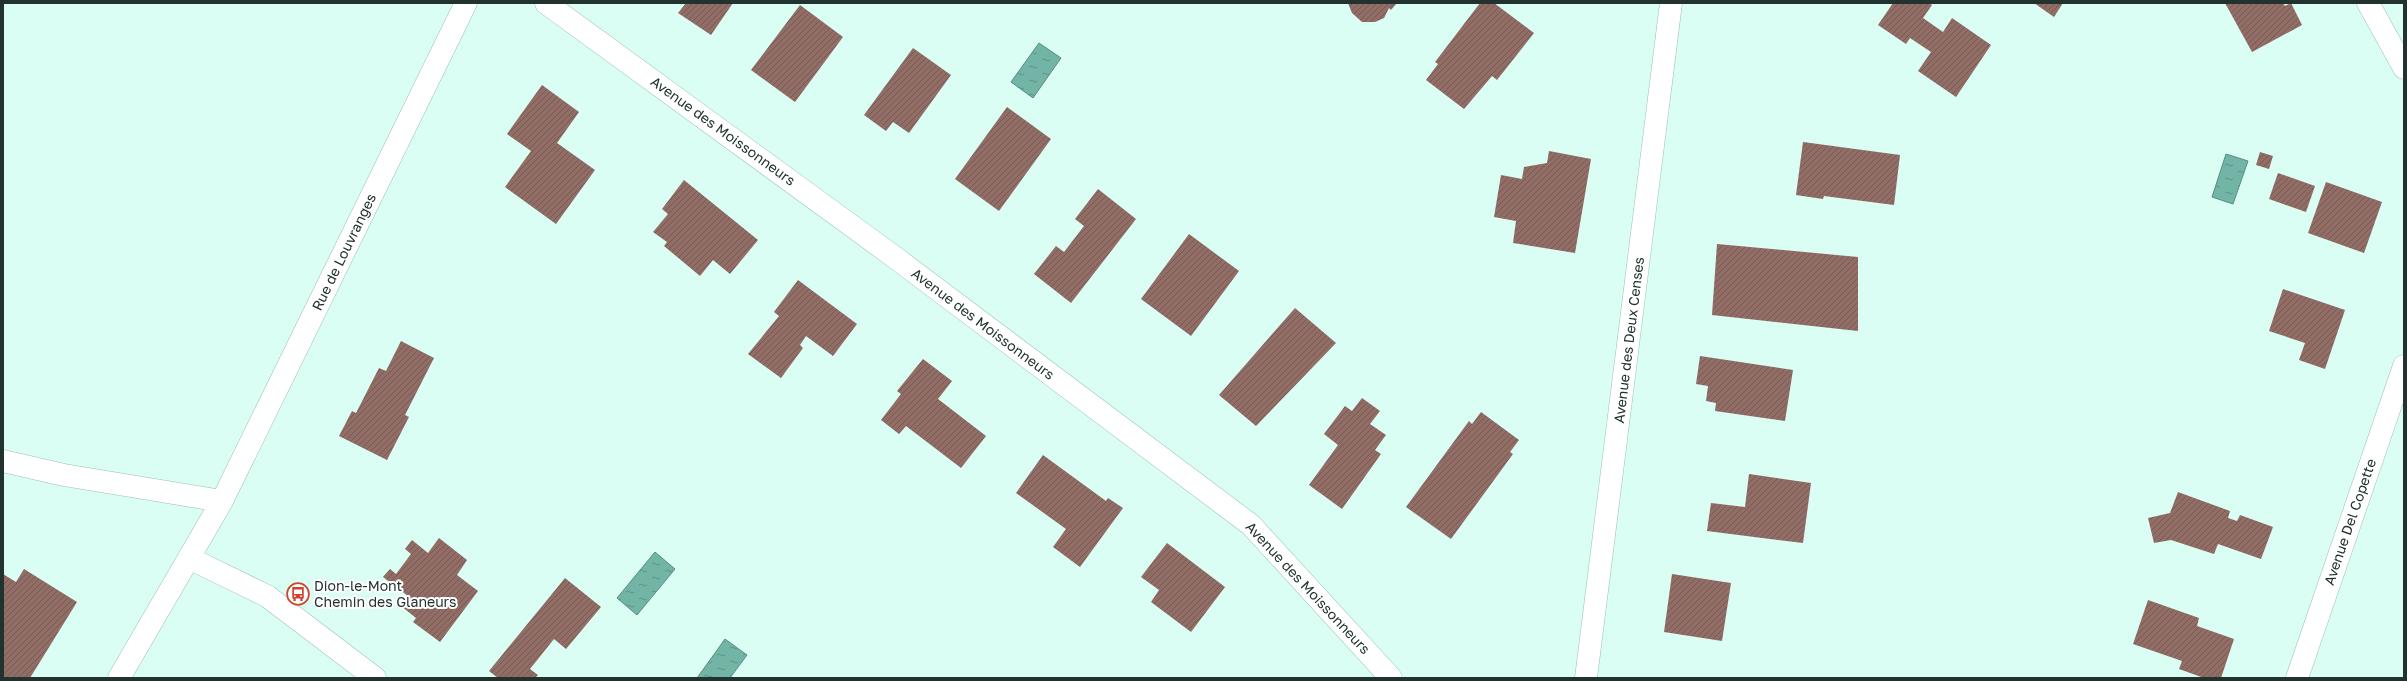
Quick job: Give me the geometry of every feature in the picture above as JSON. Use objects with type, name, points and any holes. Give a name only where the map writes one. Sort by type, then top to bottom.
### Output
[{"type":"street","name":"Rue de Louvranges","points":[[119,678],[222,501],[466,3]]},
{"type":"street","name":"Avenue des Moissonneurs","points":[[546,3],[893,256],[1251,525],[1391,678]]},
{"type":"street","name":"Avenue des Deux Censes","points":[[1586,678],[1671,3]]},
{"type":"street","points":[[2368,3],[2404,68]]},
{"type":"street","name":"Avenue Del Copette","points":[[2297,678],[2404,366]]},
{"type":"street","points":[[3,461],[64,475],[222,501]]},
{"type":"street","points":[[189,558],[267,596],[375,678]]},
{"type":"water","points":[[1039,43],[1061,58],[1033,98],[1011,82]]},
{"type":"water","points":[[2226,154],[2248,161],[2233,204],[2212,197]]},
{"type":"water","points":[[655,552],[675,569],[637,615],[617,598]]},
{"type":"water","points":[[725,639],[747,655],[730,678],[697,678]]},
{"type":"building","points":[[686,3],[733,3],[711,35],[678,13]]},
{"type":"building","points":[[1348,3],[1397,3],[1391,10],[1389,8],[1384,18],[1375,22],[1362,22],[1352,13]]},
{"type":"building","points":[[1480,3],[1494,3],[1534,33],[1497,80],[1492,76],[1464,109],[1426,80],[1438,64],[1435,62]]},
{"type":"building","points":[[1893,3],[1929,3],[1932,5],[1923,18],[1943,32],[1952,18],[1991,45],[1956,97],[1918,71],[1931,52],[1910,38],[1906,44],[1878,25]]},
{"type":"building","points":[[2034,3],[2063,3],[2054,17]]},
{"type":"building","points":[[2225,3],[2283,3],[2285,6],[2291,3],[2302,25],[2252,52]]},
{"type":"building","points":[[800,5],[843,37],[795,102],[751,70]]},
{"type":"building","points":[[913,48],[951,75],[909,133],[893,122],[886,131],[864,115]]},
{"type":"building","points":[[542,85],[579,112],[557,143],[595,170],[556,224],[505,187],[531,151],[507,134]]},
{"type":"building","points":[[1007,107],[1051,139],[999,211],[955,179]]},
{"type":"building","points":[[1803,142],[1900,155],[1894,205],[1824,196],[1823,199],[1796,195]]},
{"type":"building","points":[[1549,151],[1591,159],[1575,253],[1513,243],[1516,221],[1494,217],[1501,175],[1522,179],[1524,167],[1547,163]]},
{"type":"building","points":[[2260,152],[2273,156],[2269,169],[2256,165]]},
{"type":"building","points":[[2278,173],[2315,186],[2306,212],[2269,199]]},
{"type":"building","points":[[684,180],[758,240],[730,274],[713,260],[700,276],[664,246],[667,242],[653,232],[668,214],[662,209]]},
{"type":"building","points":[[2326,182],[2382,202],[2364,253],[2308,233]]},
{"type":"building","points":[[1098,189],[1136,219],[1071,303],[1034,274],[1056,246],[1064,252],[1084,226],[1075,219]]},
{"type":"building","points":[[1189,234],[1239,271],[1191,336],[1141,299]]},
{"type":"building","points":[[1717,244],[1858,257],[1858,331],[1712,315]]},
{"type":"building","points":[[798,280],[857,324],[833,356],[806,336],[800,345],[803,348],[781,378],[748,354],[779,316],[774,312]]},
{"type":"building","points":[[2283,289],[2345,310],[2325,369],[2299,360],[2305,343],[2269,331]]},
{"type":"building","points":[[1295,308],[1336,343],[1256,426],[1219,395]]},
{"type":"building","points":[[401,341],[434,358],[405,415],[409,417],[387,460],[339,436],[352,411],[356,413],[379,368],[386,371]]},
{"type":"building","points":[[1700,356],[1793,370],[1785,421],[1715,411],[1716,403],[1706,401],[1708,386],[1696,384]]},
{"type":"building","points":[[923,359],[952,381],[938,399],[986,436],[961,468],[906,426],[899,434],[881,420],[901,394],[897,391]]},
{"type":"building","points":[[1362,398],[1380,411],[1370,424],[1386,435],[1375,450],[1381,454],[1342,509],[1309,485],[1338,445],[1324,434],[1345,406],[1352,411]]},
{"type":"building","points":[[1481,412],[1519,440],[1510,452],[1513,454],[1451,539],[1406,507],[1469,421],[1472,424]]},
{"type":"building","points":[[1043,455],[1106,501],[1108,498],[1123,508],[1080,567],[1053,547],[1066,529],[1016,493]]},
{"type":"building","points":[[1749,474],[1811,483],[1803,543],[1707,531],[1711,503],[1745,507]]},
{"type":"building","points":[[2178,492],[2230,511],[2228,518],[2237,521],[2240,515],[2273,527],[2261,559],[2218,544],[2214,554],[2171,540],[2154,543],[2148,518],[2170,513]]},
{"type":"building","points":[[439,538],[467,560],[457,575],[478,591],[440,642],[413,622],[416,618],[401,606],[408,596],[383,577],[390,569],[396,574],[411,554],[405,549],[412,540],[428,553]]},
{"type":"building","points":[[1167,543],[1225,587],[1191,632],[1151,602],[1159,590],[1141,577]]},
{"type":"building","points":[[24,569],[77,602],[30,678],[3,678],[3,574],[16,582]]},
{"type":"building","points":[[1672,574],[1731,583],[1722,641],[1664,632]]},
{"type":"building","points":[[565,578],[601,607],[566,649],[554,639],[530,669],[538,675],[535,678],[498,678],[489,671]]},
{"type":"building","points":[[2148,600],[2199,618],[2197,626],[2234,639],[2221,678],[2204,678],[2179,669],[2182,661],[2133,644]]},
{"type":"place","name":"Dion-le-Mont Chemin des Glaneurs","points":[[298,594]]}]
